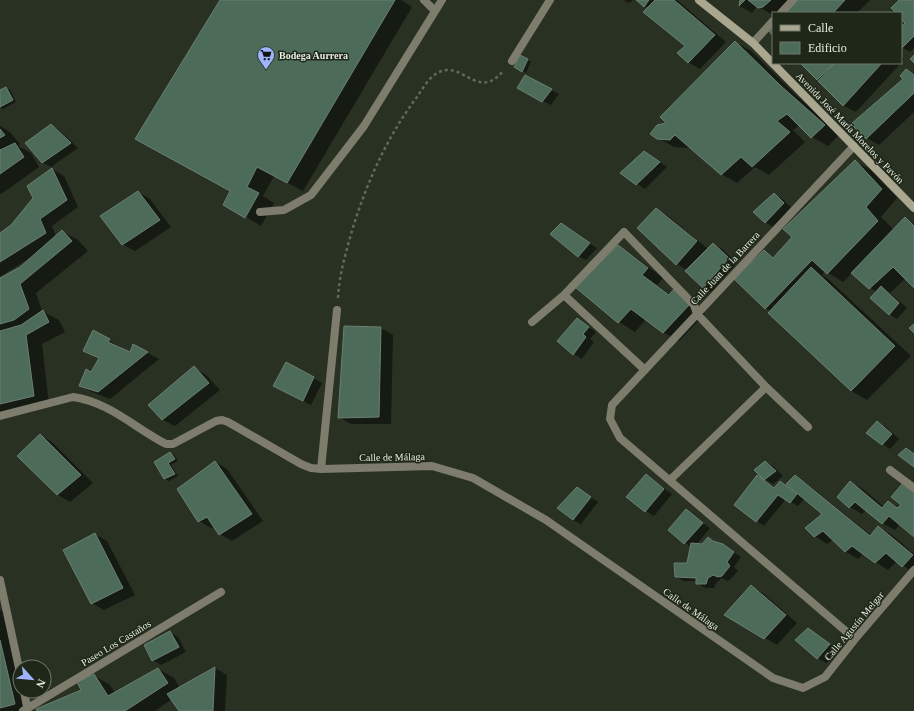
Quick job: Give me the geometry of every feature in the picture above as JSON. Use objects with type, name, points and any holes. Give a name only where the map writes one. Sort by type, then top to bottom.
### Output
[{"type":"main road","name":"Avenida José María Morelos y Pavón","points":[[699,0],[753,43],[772,62]]},
{"type":"main road","name":"Avenida José María Morelos y Pavón","points":[[774,64],[914,208]]},
{"type":"street","points":[[424,0],[435,11]]},
{"type":"street","points":[[260,212],[284,210],[311,195],[364,126],[442,0]]},
{"type":"street","points":[[512,60],[550,0]]},
{"type":"street","points":[[782,12],[793,0]]},
{"type":"street","points":[[753,43],[772,22]]},
{"type":"street","name":"Calle Juan de la Barrera","points":[[670,480],[620,438],[610,418],[612,405],[854,146]]},
{"type":"street","points":[[532,322],[564,295],[624,232],[694,305],[697,314],[766,387],[808,427]]},
{"type":"street","points":[[564,295],[645,370]]},
{"type":"street","points":[[322,469],[337,310]]},
{"type":"street","points":[[766,387],[670,480],[855,638]]},
{"type":"street","name":"Calle de Málaga","points":[[0,416],[73,397],[85,398],[104,406],[166,444],[173,444],[216,421],[222,420],[301,464],[311,468],[432,466],[473,478],[546,520],[773,678],[803,688]]},
{"type":"street","points":[[890,470],[914,488]]},
{"type":"street","name":"Calle Agustín Melgar","points":[[803,688],[825,677],[855,638],[914,570]]},
{"type":"street","points":[[0,580],[17,659]]},
{"type":"street","name":"Paseo Los Castaños","points":[[25,709],[220,592]]},
{"type":"street","points":[[24,699],[25,709]]},
{"type":"path","points":[[337,310],[338,281],[357,212],[386,147],[408,108],[432,76],[440,71],[453,71],[480,82],[490,82],[498,78],[512,60]]},
{"type":"building","name":"Bodega Aurrera","points":[[220,0],[395,0],[287,183],[257,167],[247,187],[259,193],[245,218],[223,205],[230,191],[135,139]]},
{"type":"building","points":[[636,0],[649,0],[644,7]]},
{"type":"building","points":[[655,0],[674,0],[715,35],[688,63],[677,53],[685,46],[643,12]]},
{"type":"building","points":[[740,0],[745,0],[739,6]]},
{"type":"building","points":[[748,0],[771,0],[763,7],[758,8]]},
{"type":"building","points":[[797,0],[845,0],[834,12],[786,12]]},
{"type":"building","points":[[899,0],[914,0],[914,36],[902,48],[902,26],[905,23],[902,20],[902,12],[895,12],[891,8]]},
{"type":"building","points":[[772,26],[772,35],[768,30]]},
{"type":"building","points":[[735,41],[781,86],[825,125],[811,138],[787,114],[777,121],[790,132],[752,167],[741,157],[721,175],[675,135],[670,140],[657,139],[650,134],[657,125],[666,123],[660,117]]},
{"type":"building","points":[[520,55],[528,59],[522,72],[514,67]]},
{"type":"building","points":[[914,55],[914,63],[910,59]]},
{"type":"building","points":[[801,64],[833,64],[817,80]]},
{"type":"building","points":[[834,64],[881,64],[843,106],[818,81]]},
{"type":"building","points":[[906,69],[914,75],[914,93],[866,139],[851,124],[903,79],[900,76]]},
{"type":"building","points":[[525,75],[552,89],[542,102],[517,88]]},
{"type":"building","points":[[6,87],[13,100],[0,107],[0,90]]},
{"type":"building","points":[[51,124],[71,143],[42,163],[25,143]]},
{"type":"building","points":[[0,129],[5,135],[0,138]]},
{"type":"building","points":[[15,143],[24,157],[0,174],[0,150]]},
{"type":"building","points":[[644,151],[660,162],[636,185],[620,173]]},
{"type":"building","points":[[855,160],[882,189],[866,207],[878,221],[827,274],[812,260],[765,309],[734,279],[764,250],[773,258],[792,237],[783,229]]},
{"type":"building","points":[[52,168],[67,200],[40,219],[46,233],[0,262],[0,233],[11,225],[33,198],[27,186]]},
{"type":"building","points":[[138,191],[160,220],[122,245],[100,216]]},
{"type":"building","points":[[774,193],[784,203],[765,223],[753,212]]},
{"type":"building","points":[[656,208],[697,241],[676,265],[637,228]]},
{"type":"building","points":[[905,217],[914,226],[914,288],[893,267],[869,289],[851,273]]},
{"type":"building","points":[[561,223],[590,243],[578,257],[550,234]]},
{"type":"building","points":[[62,230],[72,241],[20,284],[29,309],[14,320],[0,324],[0,278],[20,267]]},
{"type":"building","points":[[713,243],[729,258],[703,288],[685,271]]},
{"type":"building","points":[[618,245],[648,268],[642,275],[669,295],[674,289],[690,304],[663,333],[631,309],[618,323],[575,287]]},
{"type":"building","points":[[811,267],[895,346],[851,391],[768,313]]},
{"type":"building","points":[[881,286],[899,303],[889,315],[870,298]]},
{"type":"building","points":[[43,310],[49,322],[26,335],[34,396],[0,404],[0,331],[21,325]]},
{"type":"building","points":[[577,318],[589,327],[583,334],[586,337],[573,355],[557,341]]},
{"type":"building","points":[[914,324],[914,333],[909,328]]},
{"type":"building","points":[[344,326],[381,327],[379,417],[338,418]]},
{"type":"building","points":[[93,330],[110,339],[108,342],[130,352],[133,344],[148,352],[98,392],[79,386],[86,369],[91,372],[99,358],[83,351]]},
{"type":"building","points":[[286,362],[314,377],[303,401],[273,386]]},
{"type":"building","points":[[194,366],[209,383],[162,420],[148,405]]},
{"type":"building","points":[[877,421],[892,434],[882,445],[866,433]]},
{"type":"building","points":[[40,434],[81,475],[57,495],[17,456]]},
{"type":"building","points":[[906,448],[914,454],[914,467],[898,455]]},
{"type":"building","points":[[170,452],[175,459],[168,463],[175,474],[164,479],[154,462]]},
{"type":"building","points":[[215,461],[252,514],[219,535],[207,517],[198,522],[177,489]]},
{"type":"building","points":[[765,461],[776,471],[764,480],[754,470]]},
{"type":"building","points":[[646,474],[664,489],[645,512],[626,497]]},
{"type":"building","points":[[757,475],[774,488],[780,481],[797,494],[790,503],[778,495],[756,522],[734,505]]},
{"type":"building","points":[[795,475],[870,536],[878,526],[913,555],[902,567],[886,553],[875,563],[852,546],[845,552],[823,531],[814,537],[805,528],[822,514],[786,484]]},
{"type":"building","points":[[850,481],[882,508],[888,501],[897,508],[901,505],[891,497],[903,483],[914,492],[914,537],[889,516],[882,524],[855,502],[849,508],[837,497]]},
{"type":"building","points":[[577,487],[591,497],[573,520],[557,508]]},
{"type":"building","points":[[686,509],[703,523],[684,544],[668,530]]},
{"type":"building","points":[[95,533],[123,588],[91,604],[63,550]]},
{"type":"building","points":[[708,537],[713,541],[723,544],[734,552],[727,562],[730,566],[722,576],[718,577],[713,575],[708,578],[706,584],[696,584],[696,578],[675,577],[674,563],[687,563],[691,543],[702,544]]},
{"type":"building","points":[[751,585],[786,615],[764,639],[724,615]]},
{"type":"building","points":[[808,628],[830,644],[817,659],[795,640]]},
{"type":"building","points":[[170,631],[179,647],[152,661],[144,645]]},
{"type":"building","points":[[0,640],[12,691],[12,699],[14,699],[15,704],[0,708]]},
{"type":"building","points":[[215,667],[213,711],[179,711],[167,694]]},
{"type":"building","points":[[158,668],[168,683],[125,711],[37,711],[36,709],[81,690],[77,682],[94,674],[108,696]]},
{"type":"place","name":"Bodega Aurrera","points":[[266,70]]}]
